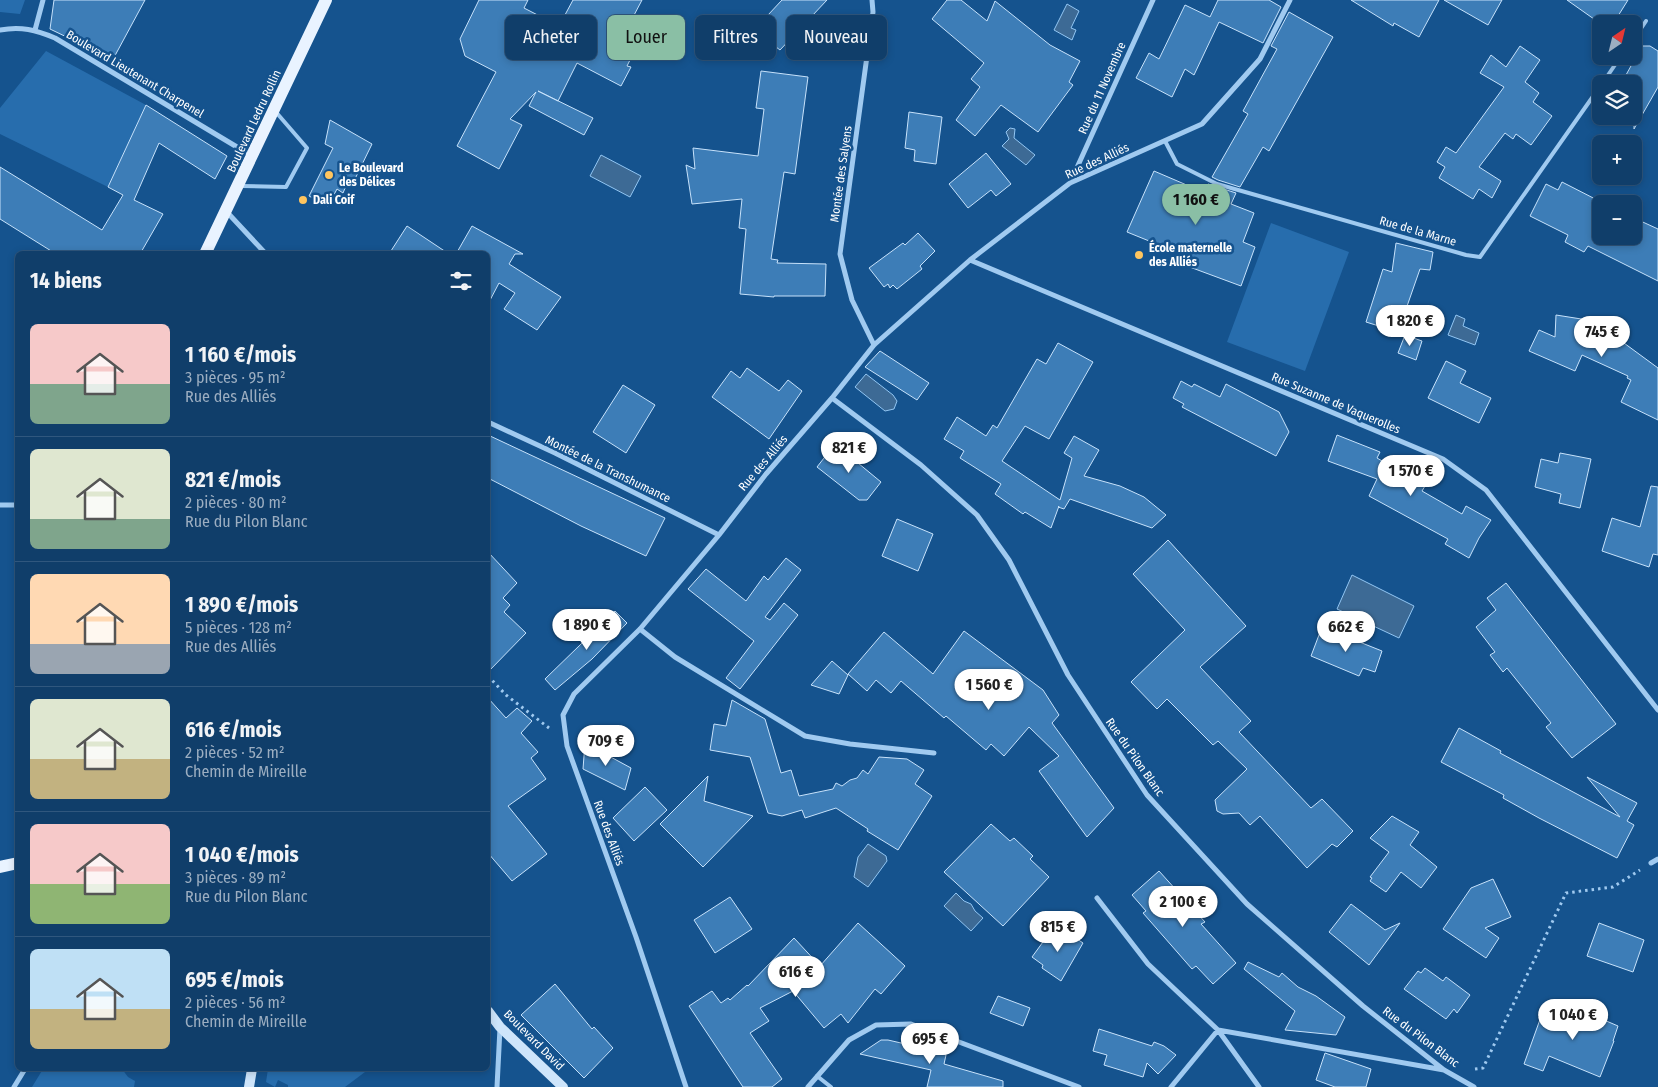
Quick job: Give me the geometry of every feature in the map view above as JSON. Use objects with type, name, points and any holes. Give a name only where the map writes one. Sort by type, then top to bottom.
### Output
[{"type":"main road","name":"Boulevard Ledru Rollin","points":[[206,251],[326,0]]},
{"type":"main road","points":[[0,867],[15,864]]},
{"type":"street","points":[[36,30],[43,0]]},
{"type":"street","name":"Montée des Salyens","points":[[872,0],[873,12],[840,254],[852,300],[874,344]]},
{"type":"street","name":"Rue du 11 Novembre","points":[[1070,183],[1153,0]]},
{"type":"street","name":"Rue des Alliés","points":[[686,1087],[636,937],[567,746],[563,715],[574,694],[640,629],[719,535],[766,474],[832,398],[874,344],[970,260],[1070,183],[1202,124],[1260,59],[1290,0]]},
{"type":"street","name":"Boulevard Lieutenant Charpenel","points":[[0,30],[15,27],[36,30],[55,38],[252,156]]},
{"type":"street","points":[[226,211],[263,251]]},
{"type":"street","name":"Rue Suzanne de Vaquerolles","points":[[970,260],[1443,459],[1486,490],[1658,710]]},
{"type":"street","name":"Rue du Pilon Blanc","points":[[832,398],[921,466],[977,515],[1009,560],[1068,675],[1147,795],[1248,904],[1364,1006],[1444,1070],[1474,1087]]},
{"type":"street","name":"Montée de la Transhumance","points":[[490,423],[555,453],[719,535]]},
{"type":"street","points":[[0,505],[15,505]]},
{"type":"street","points":[[640,629],[675,657],[805,736],[850,744],[934,753]]},
{"type":"street","points":[[1651,863],[1658,859]]},
{"type":"street","points":[[1097,898],[1148,964],[1218,1030],[1259,1087]]},
{"type":"street","name":"Boulevard David","points":[[490,1014],[500,1027],[563,1087]]},
{"type":"street","points":[[808,1087],[849,1040],[876,1024],[911,1024],[1079,1087]]},
{"type":"street","points":[[496,1087],[500,1027]]},
{"type":"street","points":[[1218,1030],[1444,1070]]},
{"type":"street","points":[[1171,1087],[1218,1030]]},
{"type":"street","points":[[14,1087],[24,1071]]},
{"type":"street","points":[[249,1087],[252,1071]]},
{"type":"lane","points":[[1642,27],[1646,21]]},
{"type":"lane","name":"Rue de la Marne","points":[[1165,141],[1177,164],[1217,184],[1466,255],[1480,257],[1592,98]]},
{"type":"lane","points":[[238,186],[286,187],[307,148],[274,110]]},
{"type":"lane","points":[[817,1076],[831,1087]]},
{"type":"path","points":[[490,678],[506,695],[547,728],[565,730]]},
{"type":"path","points":[[1444,1070],[1483,1068],[1566,893],[1613,887],[1651,863]]},
{"type":"shaded area","points":[[0,0],[25,0],[20,14],[0,12]]},
{"type":"shaded area","points":[[1067,4],[1079,11],[1071,28],[1076,30],[1072,40],[1054,30]]},
{"type":"shaded area","points":[[46,51],[146,105],[108,187],[0,134],[0,108]]},
{"type":"shaded area","points":[[1010,128],[1015,129],[1014,138],[1035,155],[1026,165],[1002,146],[1009,139],[1006,132]]},
{"type":"shaded area","points":[[601,155],[641,176],[630,197],[590,176]]},
{"type":"shaded area","points":[[1271,223],[1349,252],[1305,371],[1227,342]]},
{"type":"shaded area","points":[[1456,315],[1465,319],[1463,326],[1479,333],[1475,345],[1448,335]]},
{"type":"shaded area","points":[[866,374],[893,395],[897,401],[894,409],[885,411],[855,387]]},
{"type":"shaded area","points":[[1352,575],[1414,606],[1399,638],[1337,609]]},
{"type":"shaded area","points":[[868,844],[886,856],[887,861],[868,887],[854,877],[858,857]]},
{"type":"shaded area","points":[[956,893],[964,901],[971,904],[975,911],[983,918],[971,931],[944,906]]},
{"type":"shaded area","points":[[42,1071],[124,1071],[128,1077],[135,1081],[134,1087],[32,1087]]},
{"type":"shaded area","points":[[268,1071],[366,1071],[345,1087],[288,1087],[288,1085],[278,1080],[275,1087],[266,1082]]},
{"type":"building","points":[[54,0],[145,0],[111,63],[77,42],[50,29]]},
{"type":"building","points":[[479,0],[528,0],[524,8],[538,15],[505,15],[505,60],[597,60],[597,15],[565,15],[573,0],[642,0],[634,15],[607,15],[607,60],[630,60],[627,66],[631,67],[621,86],[577,63],[558,101],[593,118],[584,135],[529,106],[536,92],[510,119],[522,125],[499,169],[457,146],[496,72],[465,56],[460,39]]},
{"type":"building","points":[[782,0],[827,0],[813,15],[786,15],[786,44],[780,50],[776,47],[776,15],[768,15]]},
{"type":"building","points":[[947,0],[961,0],[987,21],[995,1],[1050,45],[1080,61],[1069,82],[1073,85],[1038,132],[1001,105],[975,136],[956,120],[980,87],[971,79],[984,63],[932,19]]},
{"type":"building","points":[[1218,0],[1269,0],[1281,7],[1263,43],[1219,22],[1194,75],[1185,69],[1172,97],[1136,78],[1149,53],[1159,59],[1185,5],[1210,17]]},
{"type":"building","points":[[1351,0],[1439,0],[1419,37],[1394,23],[1393,26]]},
{"type":"building","points":[[1444,0],[1502,0],[1488,25]]},
{"type":"building","points":[[1567,0],[1628,0],[1619,15],[1592,15],[1592,18]]},
{"type":"building","points":[[1289,12],[1333,37],[1269,151],[1263,147],[1240,187],[1218,180],[1212,177],[1248,114],[1243,111],[1277,49],[1271,46]]},
{"type":"building","points":[[1520,46],[1540,60],[1525,82],[1539,93],[1533,102],[1552,116],[1531,145],[1516,134],[1513,139],[1505,133],[1479,167],[1501,181],[1492,198],[1479,189],[1473,199],[1439,178],[1445,167],[1437,162],[1446,147],[1456,153],[1504,87],[1480,73],[1491,55],[1506,67]]},
{"type":"building","points":[[1642,46],[1650,46],[1658,51],[1658,87],[1642,115],[1642,75],[1626,75],[1632,65],[1642,65]]},
{"type":"building","points":[[761,71],[808,77],[795,174],[784,172],[771,259],[778,260],[777,263],[826,264],[825,296],[774,297],[740,294],[746,229],[739,228],[742,199],[692,204],[686,165],[695,169],[693,148],[758,156],[764,109],[756,108]]},
{"type":"building","points":[[146,105],[227,156],[215,179],[159,143],[134,200],[163,214],[142,251],[51,251],[0,219],[0,167],[102,230],[123,195],[108,187]]},
{"type":"building","points":[[909,112],[942,117],[936,164],[914,161],[915,150],[905,148]]},
{"type":"building","points":[[330,120],[372,144],[353,183],[348,181],[343,193],[337,189],[328,206],[309,196],[333,148],[325,144]]},
{"type":"building","points":[[986,153],[1011,184],[996,196],[991,190],[968,208],[949,184]]},
{"type":"building","points":[[1154,171],[1203,192],[1208,184],[1236,193],[1231,204],[1254,213],[1243,242],[1255,247],[1241,286],[1187,266],[1191,258],[1127,232]]},
{"type":"building","points":[[1562,182],[1592,197],[1592,245],[1642,245],[1642,222],[1658,229],[1658,281],[1588,246],[1584,252],[1565,242],[1568,235],[1530,216],[1546,184],[1558,190]]},
{"type":"building","points":[[407,226],[444,251],[391,251]]},
{"type":"building","points":[[472,226],[523,254],[515,254],[509,264],[561,297],[537,330],[504,309],[515,293],[499,283],[490,300],[490,251],[458,251]]},
{"type":"building","points":[[918,233],[935,251],[920,266],[922,269],[897,289],[893,285],[890,288],[888,284],[884,287],[869,268],[903,243],[905,245]]},
{"type":"building","points":[[1396,243],[1433,252],[1430,270],[1420,269],[1398,332],[1366,322],[1383,269],[1392,272]]},
{"type":"building","points":[[1556,315],[1594,321],[1658,368],[1658,420],[1621,402],[1631,380],[1627,378],[1628,376],[1582,355],[1575,371],[1529,351],[1539,330],[1555,337]]},
{"type":"building","points":[[1405,335],[1422,341],[1416,360],[1398,353]]},
{"type":"building","points":[[1058,343],[1093,362],[1049,439],[1025,426],[1002,461],[1060,500],[1072,458],[1064,453],[1074,436],[1099,450],[1084,476],[1120,486],[1144,497],[1166,515],[1152,528],[1070,499],[1064,509],[1059,507],[1051,528],[1025,512],[1023,514],[995,494],[1001,484],[960,458],[964,451],[944,439],[957,417],[986,436],[993,425],[997,428],[1037,359],[1046,364]]},
{"type":"building","points":[[880,351],[929,383],[917,400],[865,367]]},
{"type":"building","points":[[1446,361],[1466,371],[1460,383],[1491,398],[1479,423],[1428,398]]},
{"type":"building","points":[[747,368],[779,391],[788,380],[802,391],[769,439],[712,397],[731,371],[740,378]]},
{"type":"building","points":[[1181,381],[1192,387],[1194,384],[1220,397],[1226,384],[1279,412],[1289,432],[1276,456],[1182,407],[1184,404],[1173,398]]},
{"type":"building","points":[[623,385],[655,405],[626,453],[593,432]]},
{"type":"building","points":[[1337,435],[1380,452],[1377,458],[1425,486],[1422,491],[1462,514],[1466,506],[1491,520],[1469,558],[1445,544],[1448,539],[1369,496],[1377,479],[1328,461]]},
{"type":"building","points":[[490,436],[665,518],[646,556],[581,526],[490,479]]},
{"type":"building","points":[[835,444],[881,482],[867,500],[859,500],[817,467]]},
{"type":"building","points":[[1560,453],[1591,459],[1580,508],[1559,503],[1561,494],[1535,487],[1541,459],[1558,463]]},
{"type":"building","points":[[1651,486],[1658,487],[1658,555],[1653,554],[1649,567],[1602,551],[1612,518],[1640,527]]},
{"type":"building","points":[[897,519],[933,534],[918,571],[882,556]]},
{"type":"building","points":[[1168,540],[1246,626],[1200,667],[1251,721],[1239,732],[1311,808],[1322,799],[1353,831],[1337,847],[1332,844],[1307,868],[1260,816],[1250,825],[1239,813],[1223,814],[1217,811],[1215,800],[1247,769],[1218,741],[1213,745],[1167,699],[1157,709],[1131,682],[1185,630],[1133,574]]},
{"type":"building","points":[[490,554],[517,583],[503,598],[510,605],[504,612],[526,633],[490,670]]},
{"type":"building","points":[[786,558],[801,570],[765,617],[770,620],[784,603],[798,615],[740,689],[726,678],[754,641],[688,589],[706,569],[746,601],[764,576],[768,580]]},
{"type":"building","points":[[1506,583],[1616,724],[1572,758],[1546,727],[1551,723],[1507,668],[1503,672],[1490,655],[1495,652],[1476,627],[1496,610],[1487,598]]},
{"type":"building","points":[[615,611],[627,623],[592,659],[555,690],[545,679]]},
{"type":"building","points":[[1322,627],[1382,651],[1375,672],[1363,668],[1359,676],[1311,656]]},
{"type":"building","points":[[964,631],[1043,690],[1059,715],[1052,723],[1114,808],[1087,837],[1039,771],[1059,756],[1029,727],[1004,756],[991,744],[986,750],[946,716],[944,718],[901,681],[891,693],[876,680],[867,691],[848,674],[884,632],[933,674]]},
{"type":"building","points":[[832,661],[848,675],[839,694],[811,685]]},
{"type":"building","points":[[490,700],[506,718],[517,708],[532,721],[521,733],[538,752],[531,758],[546,779],[508,806],[547,854],[512,881],[490,855]]},
{"type":"building","points":[[732,700],[765,719],[781,773],[791,770],[799,796],[833,789],[836,783],[842,786],[850,780],[857,778],[863,770],[868,774],[879,757],[907,759],[924,770],[915,784],[932,796],[898,850],[867,831],[868,829],[836,808],[805,818],[802,810],[782,816],[768,813],[750,757],[710,750],[714,724],[726,726]]},
{"type":"building","points":[[1459,728],[1501,751],[1500,753],[1620,817],[1587,777],[1637,803],[1627,821],[1634,825],[1617,858],[1539,818],[1503,798],[1504,795],[1441,762]]},
{"type":"building","points":[[585,743],[631,768],[625,790],[583,769]]},
{"type":"building","points":[[708,776],[704,801],[753,816],[703,867],[660,824]]},
{"type":"building","points":[[645,787],[667,810],[634,841],[613,818]]},
{"type":"building","points":[[1392,816],[1419,832],[1410,845],[1437,867],[1421,888],[1401,872],[1386,892],[1370,881],[1372,878],[1370,877],[1389,852],[1370,838]]},
{"type":"building","points":[[991,824],[1010,841],[1014,838],[1033,856],[1030,859],[1049,877],[1003,926],[944,872]]},
{"type":"building","points":[[1159,871],[1205,922],[1201,924],[1236,963],[1213,984],[1196,966],[1192,969],[1143,913],[1146,911],[1132,895]]},
{"type":"building","points":[[1493,879],[1511,917],[1485,928],[1499,938],[1486,958],[1443,929],[1471,888]]},
{"type":"building","points":[[730,897],[752,929],[715,953],[694,920]]},
{"type":"building","points":[[1351,904],[1385,930],[1400,923],[1369,965],[1329,932]]},
{"type":"building","points":[[858,923],[905,966],[881,994],[875,989],[848,1023],[841,1014],[824,1028],[793,991],[760,1008],[769,1021],[750,1033],[782,1079],[772,1087],[743,1087],[689,1006],[712,991],[721,1003],[728,998],[730,1000],[748,986],[794,938],[820,966]]},
{"type":"building","points":[[1599,923],[1644,940],[1633,972],[1587,956]]},
{"type":"building","points":[[1060,927],[1083,943],[1061,981],[1042,968],[1043,965],[1032,957],[1048,935],[1052,938]]},
{"type":"building","points":[[1248,962],[1279,977],[1282,973],[1298,987],[1316,996],[1345,1017],[1336,1035],[1285,1030],[1295,1011],[1244,969]]},
{"type":"building","points":[[1425,968],[1443,981],[1446,977],[1470,995],[1457,1013],[1454,1009],[1446,1019],[1404,989],[1418,971],[1421,973]]},
{"type":"building","points":[[555,984],[592,1029],[594,1027],[613,1048],[584,1078],[521,1015]]},
{"type":"building","points":[[998,996],[1030,1008],[1023,1026],[990,1013]]},
{"type":"building","points":[[1562,1002],[1618,1026],[1600,1077],[1549,1056],[1543,1071],[1524,1064],[1542,1014],[1555,1019]]},
{"type":"building","points":[[1099,1029],[1152,1046],[1154,1042],[1164,1046],[1176,1055],[1158,1074],[1147,1063],[1143,1077],[1104,1065],[1107,1055],[1093,1051]]},
{"type":"building","points":[[881,1040],[927,1049],[946,1055],[944,1064],[1003,1081],[1003,1087],[927,1087],[931,1070],[860,1054]]},
{"type":"building","points":[[1325,1053],[1371,1069],[1366,1087],[1335,1087],[1316,1080]]},
{"type":"place","name":"Le Boulevard des Délices","points":[[329,175]]},
{"type":"place","name":"Dali Coif","points":[[303,200]]},
{"type":"place","name":"École maternelle des Alliés","points":[[1139,255]]}]
